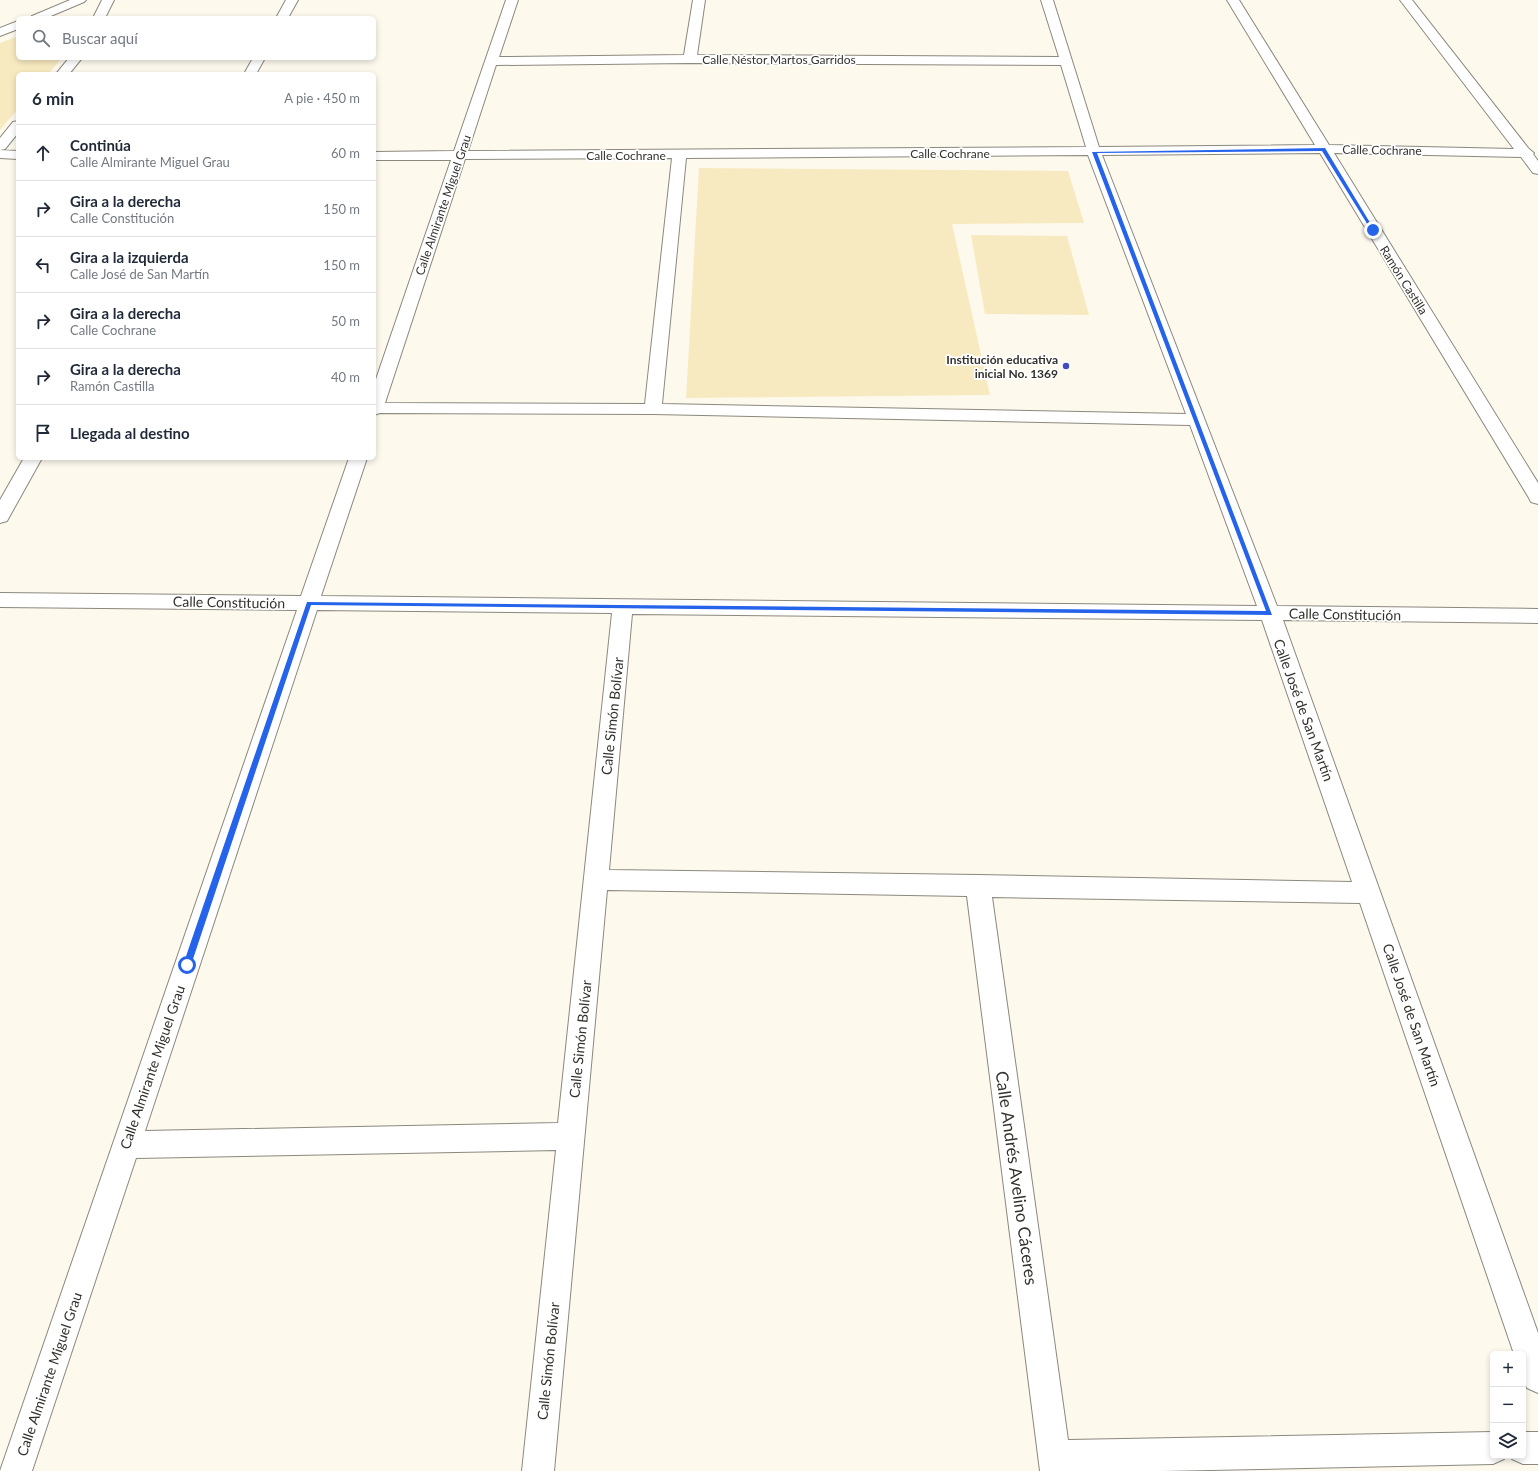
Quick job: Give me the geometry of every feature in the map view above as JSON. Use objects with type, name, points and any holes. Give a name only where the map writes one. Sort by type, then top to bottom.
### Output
[{"type":"street","points":[[41,16],[80,0]]},
{"type":"street","points":[[100,16],[108,0]]},
{"type":"street","points":[[283,16],[292,0]]},
{"type":"street","name":"Calle Almirante Miguel Grau","points":[[376,403],[512,0]]},
{"type":"street","points":[[690,59],[699,0]]},
{"type":"street","name":"Calle José de San Martín","points":[[1047,0],[1094,152],[1270,613],[1538,1377]]},
{"type":"street","name":"Ramón Castilla","points":[[1233,0],[1538,498]]},
{"type":"street","points":[[1406,0],[1527,153],[1538,170]]},
{"type":"street","points":[[0,32],[16,26]]},
{"type":"street","name":"Calle Néstor Martos Garridos","points":[[492,61],[690,59],[1066,61]]},
{"type":"street","points":[[64,72],[74,60]]},
{"type":"street","points":[[251,72],[258,60]]},
{"type":"street","points":[[0,146],[16,127]]},
{"type":"street","name":"Calle Cochrane","points":[[376,156],[1094,152],[1324,149],[1527,153]]},
{"type":"street","points":[[0,154],[16,154]]},
{"type":"street","points":[[653,409],[679,155]]},
{"type":"street","points":[[376,409],[653,409],[1196,420]]},
{"type":"street","points":[[0,517],[32,460]]},
{"type":"street","name":"Calle Almirante Miguel Grau","points":[[16,1471],[357,460]]},
{"type":"street","name":"Calle Constitución","points":[[0,600],[1538,616]]},
{"type":"street","name":"Calle Simón Bolívar","points":[[538,1471],[623,606]]},
{"type":"street","points":[[596,880],[978,885],[1369,893]]},
{"type":"street","name":"Calle Andrés Avelino Cáceres","points":[[978,885],[1055,1464]]},
{"type":"street","points":[[126,1146],[571,1136]]},
{"type":"street","points":[[1055,1464],[1490,1448]]},
{"type":"street","points":[[1526,1448],[1538,1448]]},
{"type":"shaded area","points":[[16,37],[16,60],[60,60],[50,72],[16,72],[16,111],[0,130],[0,43]]},
{"type":"shaded area","points":[[699,168],[1068,171],[1084,223],[952,224],[990,395],[686,398]]},
{"type":"shaded area","points":[[971,235],[1067,236],[1089,315],[985,314]]},
{"type":"place","name":"Institución educativa inicial No. 1369","points":[[1066,366]]},
{"type":"route","points":[[187,965],[309,603],[1270,613],[1094,152],[1324,149],[1373,230]]}]
